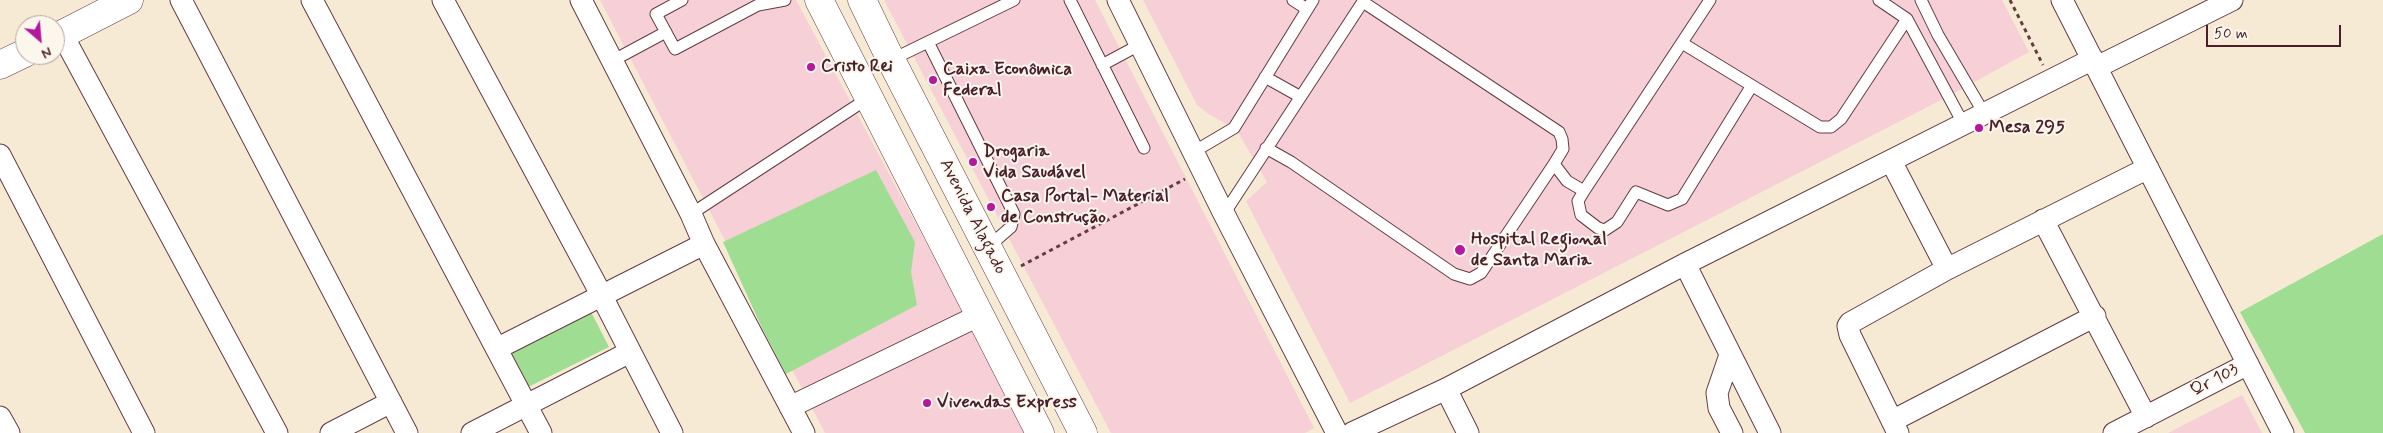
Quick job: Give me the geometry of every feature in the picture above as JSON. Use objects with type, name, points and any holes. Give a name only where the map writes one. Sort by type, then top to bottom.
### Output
[{"type":"main road","points":[[819,0],[1040,433]]},
{"type":"main road","name":"Avenida Alagado","points":[[862,0],[1083,433]]},
{"type":"main road","points":[[65,32],[113,3]]},
{"type":"street","points":[[181,0],[407,433]]},
{"type":"street","points":[[312,0],[498,348],[541,433]]},
{"type":"street","points":[[443,0],[601,295],[672,433]]},
{"type":"street","points":[[581,0],[691,214],[704,244],[804,433]]},
{"type":"street","points":[[1118,0],[1199,160],[1224,214],[1337,433]]},
{"type":"street","points":[[2062,0],[2248,364]]},
{"type":"street","points":[[1352,433],[1446,389],[1685,264],[2051,81],[2095,63],[2232,0]]},
{"type":"street","points":[[65,47],[277,433]]},
{"type":"street","points":[[0,155],[144,433]]},
{"type":"street","points":[[1891,161],[1947,268]]},
{"type":"street","points":[[2094,316],[1895,427],[1850,335],[1848,326],[1856,319],[1947,268],[2148,168]]},
{"type":"street","points":[[2043,220],[2146,417]]},
{"type":"street","points":[[498,348],[704,244]]},
{"type":"street","points":[[1685,264],[1770,433]]},
{"type":"street","points":[[790,407],[980,315]]},
{"type":"street","points":[[472,433],[630,352]]},
{"type":"street","points":[[1730,354],[1716,393],[1720,408],[1732,433]]},
{"type":"street","name":"Qr 103","points":[[2114,433],[2248,364],[2283,433]]},
{"type":"street","points":[[1446,389],[1468,433]]},
{"type":"street","points":[[331,433],[391,402]]},
{"type":"street","points":[[0,417],[9,433]]},
{"type":"lane","points":[[682,0],[656,14],[675,50],[756,2],[784,0]]},
{"type":"lane","points":[[891,60],[1014,0]]},
{"type":"lane","points":[[1070,0],[1144,148]]},
{"type":"lane","points":[[1199,160],[1234,128],[1310,5],[1293,0]]},
{"type":"lane","points":[[1710,0],[1584,191],[1578,201],[1581,215],[1598,228],[1605,230],[1617,222],[1636,192],[1668,205],[1682,199],[1751,87]]},
{"type":"lane","points":[[1879,0],[1907,19],[1964,125]]},
{"type":"lane","points":[[1921,0],[1938,35],[1985,115]]},
{"type":"lane","points":[[1224,214],[1299,96],[1364,1],[1559,132],[1563,149],[1481,273],[1470,279],[1454,274],[1291,162],[1266,148]]},
{"type":"lane","points":[[1682,43],[1751,87],[1820,127],[1831,126],[1841,119],[1907,19]]},
{"type":"lane","points":[[612,61],[666,32]]},
{"type":"lane","points":[[928,42],[1014,214],[1012,227],[988,247]]},
{"type":"lane","points":[[1102,65],[1141,44]]},
{"type":"lane","points":[[1265,77],[1299,96]]},
{"type":"lane","points":[[691,214],[870,97]]},
{"type":"lane","points":[[1554,164],[1567,181],[1584,191]]},
{"type":"path","points":[[2010,0],[2051,81]]},
{"type":"path","points":[[1002,275],[1199,160]]},
{"type":"shaded area","points":[[600,0],[796,0],[1028,433],[825,433]]},
{"type":"shaded area","points":[[884,0],[1095,0],[1314,428],[1305,433],[1111,433]]},
{"type":"shaded area","name":"Hospital Regional de Santa Maria","points":[[1143,0],[2002,0],[2029,52],[1949,96],[1350,403],[1246,201],[1267,182],[1236,129],[1210,115],[1197,105]]},
{"type":"shaded area","points":[[2242,395],[2262,433],[2168,433]]},
{"type":"green space","points":[[876,170],[915,242],[911,272],[917,305],[786,374],[762,328],[723,242]]},
{"type":"green space","points":[[2383,234],[2383,433],[2305,433],[2240,312]]},
{"type":"green space","points":[[589,308],[609,347],[526,388],[506,350]]},
{"type":"place","name":"Cristo Rei","points":[[811,67]]},
{"type":"place","name":"Caixa Econômica Federal","points":[[933,80]]},
{"type":"place","name":"Mesa 295","points":[[1979,128]]},
{"type":"place","name":"Drogaria Vida Saudável","points":[[973,162]]},
{"type":"place","name":"Casa Portal- Material de Construção","points":[[991,207]]},
{"type":"place","name":"Hospital Regional de Santa Maria","points":[[1460,250]]},
{"type":"place","name":"Vivendas Express","points":[[927,403]]}]
